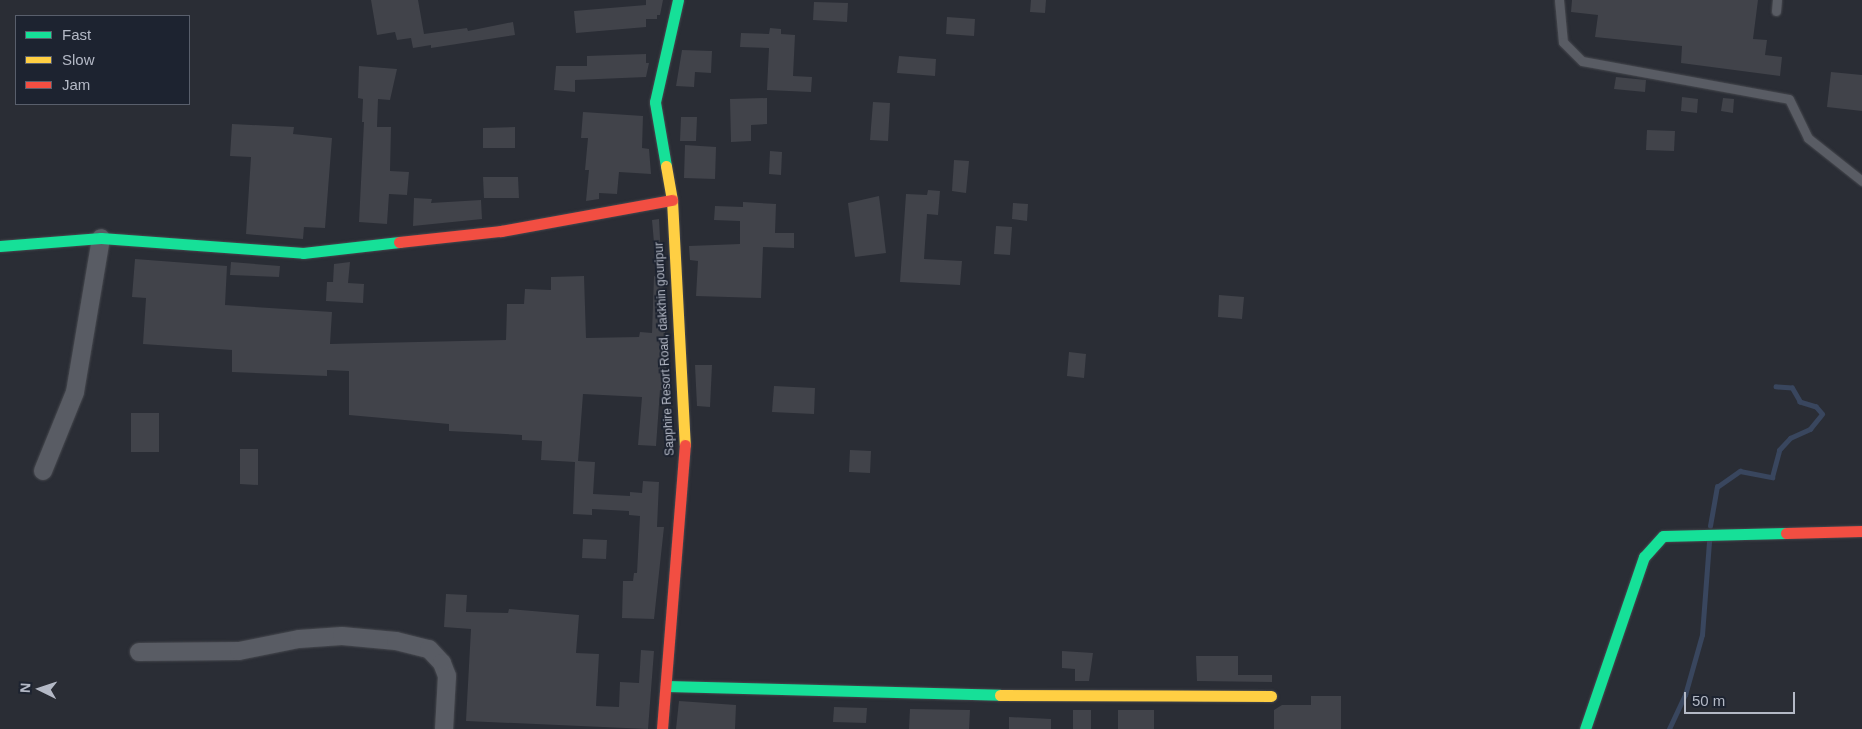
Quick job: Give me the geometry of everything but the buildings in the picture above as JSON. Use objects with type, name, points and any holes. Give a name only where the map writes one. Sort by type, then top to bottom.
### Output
[{"type":"street","name":"Sapphire Resort Road, dakkhin gouripur","points":[[662,729],[667,686],[685,442],[672,200],[656,102],[678,0]]},
{"type":"street","points":[[0,246],[101,238],[303,252],[502,231],[672,200]]},
{"type":"street","points":[[43,471],[75,392],[101,238]]},
{"type":"street","points":[[1586,729],[1644,557],[1663,536],[1862,531]]},
{"type":"street","points":[[139,652],[239,651],[299,640],[342,636],[396,641],[429,649],[442,663],[447,676],[444,729]]},
{"type":"street","points":[[667,686],[905,695],[1271,696]]},
{"type":"lane","points":[[1559,0],[1563,42],[1582,61],[1788,99],[1808,138],[1862,181]]},
{"type":"lane","points":[[1776,11],[1778,0]]},
{"type":"waterway","points":[[1710,526],[1717,487],[1740,471],[1772,477],[1779,450],[1790,438],[1810,429],[1822,414],[1816,407],[1800,402],[1792,388],[1776,387]]},
{"type":"waterway","points":[[1669,729],[1685,695],[1702,635],[1709,541]]},
{"type":"traffic: fast","points":[[666,166],[655,102],[678,0]]},
{"type":"traffic: fast","points":[[0,246],[101,238],[303,253],[399,242]]},
{"type":"traffic: fast","points":[[1585,729],[1644,557],[1663,536],[1786,533]]},
{"type":"traffic: fast","points":[[667,686],[1000,695]]},
{"type":"traffic: slow","points":[[666,166],[672,200],[685,445]]},
{"type":"traffic: slow","points":[[1000,695],[1271,696]]},
{"type":"traffic: jam","points":[[399,242],[501,231],[672,200]]},
{"type":"traffic: jam","points":[[662,729],[685,445]]},
{"type":"traffic: jam","points":[[1786,533],[1862,531]]}]
